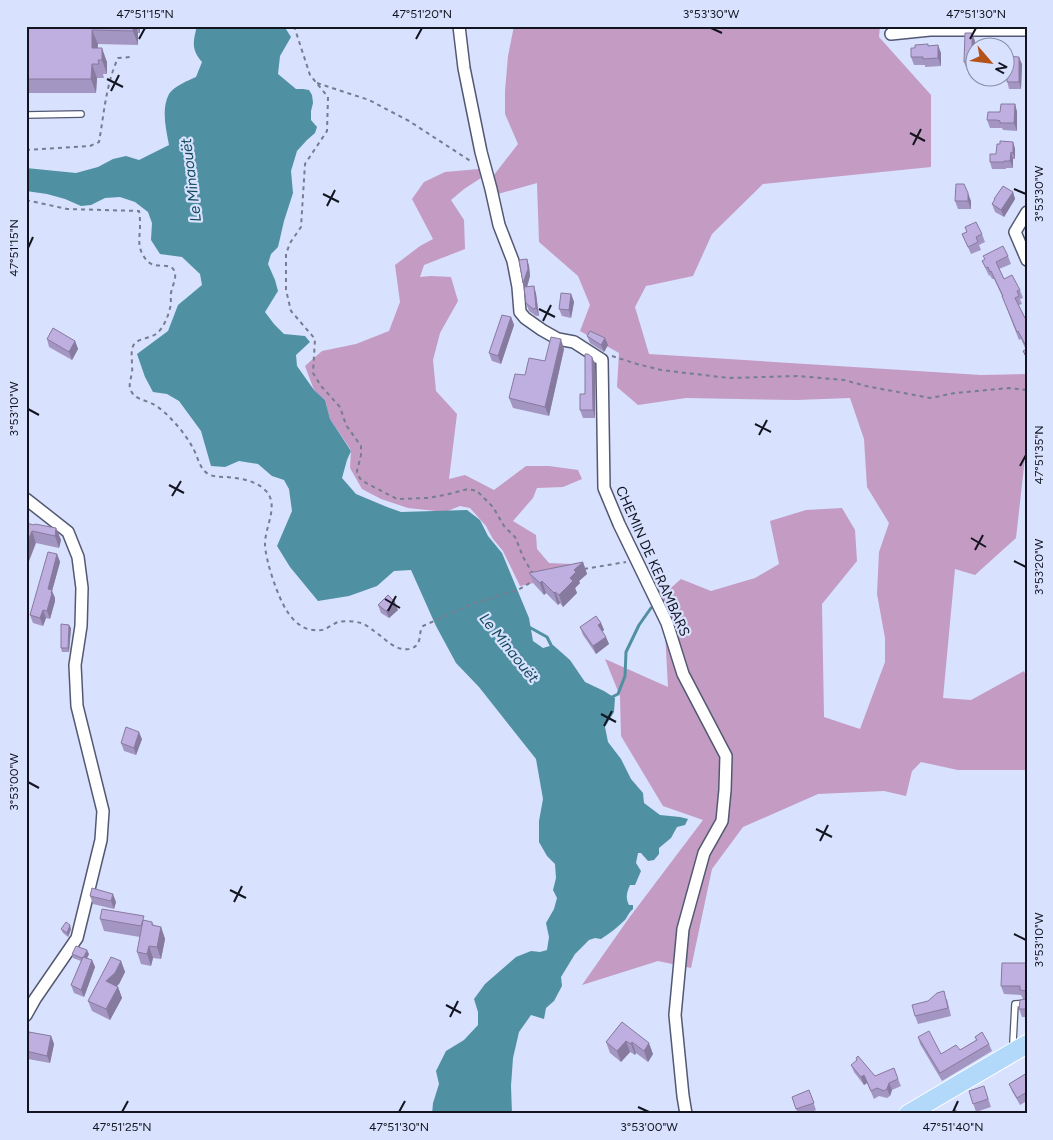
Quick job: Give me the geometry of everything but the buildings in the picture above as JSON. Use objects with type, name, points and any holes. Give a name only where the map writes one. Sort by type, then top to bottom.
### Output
[{"type":"main road","points":[[913,1112],[1022,1046]]},
{"type":"street","points":[[459,26],[464,68],[481,152],[499,226],[513,260],[520,312],[542,330],[558,339],[574,342],[602,360]]},
{"type":"street","points":[[891,34],[930,28],[1027,30]]},
{"type":"street","points":[[1027,212],[1015,232],[1027,260]]},
{"type":"street","name":"CHEMIN DE KERAMBARS","points":[[602,360],[604,488],[619,524],[667,623],[683,674],[726,756],[722,821],[704,854],[683,929],[674,1016],[686,1114]]},
{"type":"street","points":[[26,499],[68,532],[78,558],[82,588],[81,626],[75,665],[78,706],[103,811],[101,840],[77,938],[35,998],[26,1015]]},
{"type":"lane","points":[[26,115],[81,114]]},
{"type":"lane","points":[[1022,1046],[1013,1042],[1015,1004],[1027,1003]]},
{"type":"path","points":[[26,200],[67,210],[139,211],[139,243],[144,257],[153,265],[168,266],[174,270],[175,279],[170,296],[170,308],[160,330],[154,335],[134,344],[130,390],[134,396],[153,404],[172,420],[191,445],[205,472],[216,477],[238,478],[258,484],[269,494],[271,514],[265,546],[269,566],[287,612],[303,627],[324,630],[338,622],[361,623],[393,646],[402,650],[412,648],[416,647],[420,639],[423,626],[472,604],[518,590],[532,581],[534,578],[532,570],[523,557],[515,537],[504,526],[493,507],[477,491],[468,489],[427,498],[397,499],[362,480],[357,471],[361,446],[346,425],[340,407],[321,386],[313,373],[315,339],[291,311],[286,290],[286,254],[300,226],[305,164],[327,131],[328,97],[310,75],[294,26]]},
{"type":"path","points":[[314,82],[369,100],[409,121],[486,172]]},
{"type":"path","points":[[602,360],[610,355],[661,370],[728,378],[798,376],[844,380],[930,398],[955,393],[1009,388],[1027,390]]},
{"type":"path","points":[[578,570],[636,560]]},
{"type":"shaded area","points":[[514,26],[880,26],[879,37],[931,95],[931,167],[763,184],[712,234],[693,276],[646,286],[635,307],[649,354],[981,375],[1027,374],[1027,440],[1016,538],[975,575],[955,569],[943,698],[971,700],[1024,671],[1027,679],[1027,770],[958,770],[921,762],[912,771],[906,796],[884,791],[818,794],[743,827],[712,869],[691,968],[658,961],[582,985],[629,918],[703,820],[663,806],[621,736],[620,696],[605,659],[668,687],[663,595],[681,579],[711,591],[755,578],[779,564],[770,521],[806,510],[842,508],[855,530],[857,561],[822,604],[824,717],[860,729],[885,662],[885,638],[877,594],[879,552],[889,523],[867,487],[864,439],[850,398],[796,400],[686,398],[638,405],[617,387],[619,353],[580,331],[590,305],[578,276],[539,242],[537,183],[498,194],[494,175],[518,144],[505,114],[508,56]]},
{"type":"shaded area","points":[[479,169],[481,178],[451,200],[464,220],[465,249],[424,265],[420,277],[451,277],[458,301],[440,333],[433,360],[436,391],[457,414],[449,479],[465,475],[494,490],[526,466],[549,466],[578,470],[582,479],[563,487],[537,488],[533,498],[513,521],[536,535],[537,549],[549,563],[571,564],[576,574],[520,586],[503,551],[493,539],[486,526],[470,508],[460,506],[445,512],[408,508],[381,499],[362,489],[350,468],[351,450],[330,419],[325,400],[314,390],[305,366],[322,351],[356,344],[389,331],[400,302],[395,265],[420,246],[433,239],[412,199],[424,182],[445,172]]},
{"type":"water","name":"Le Minaouët","points":[[197,26],[284,26],[291,37],[280,56],[278,74],[296,89],[309,90],[312,95],[311,120],[317,127],[315,133],[297,151],[291,171],[293,193],[278,247],[271,254],[268,264],[278,291],[265,312],[284,334],[305,336],[310,342],[296,355],[297,366],[314,390],[325,400],[330,419],[351,451],[342,478],[356,494],[401,512],[467,510],[480,520],[488,536],[502,553],[529,618],[533,641],[543,648],[553,645],[570,660],[585,682],[615,698],[614,712],[605,727],[608,742],[621,759],[631,779],[643,793],[644,803],[660,815],[688,819],[685,825],[677,827],[671,838],[659,848],[659,854],[654,860],[648,861],[641,853],[638,853],[636,863],[641,871],[635,885],[630,885],[627,895],[629,905],[633,905],[633,909],[614,930],[601,939],[589,940],[575,954],[561,977],[562,986],[554,1001],[546,1008],[544,1019],[531,1015],[519,1032],[513,1058],[512,1114],[432,1114],[433,1103],[439,1084],[436,1071],[446,1051],[464,1040],[478,1025],[478,1012],[474,999],[485,984],[516,957],[531,951],[540,952],[547,950],[549,937],[546,923],[554,909],[557,898],[553,890],[556,878],[555,864],[547,856],[539,842],[539,821],[543,799],[536,759],[479,687],[456,663],[436,626],[411,570],[394,571],[377,586],[349,596],[318,601],[290,567],[277,546],[292,511],[289,489],[284,480],[272,476],[258,464],[239,461],[225,467],[211,466],[201,431],[179,401],[167,394],[153,392],[145,377],[137,354],[168,331],[178,305],[202,285],[200,274],[182,257],[160,254],[151,240],[152,223],[148,212],[135,202],[120,197],[105,198],[91,205],[81,206],[47,194],[26,191],[26,168],[76,173],[126,156],[139,160],[169,145],[165,106],[169,94],[181,84],[196,77],[202,62],[196,53],[194,45]]},
{"type":"waterway","points":[[610,698],[618,694],[625,676],[626,652],[639,625],[651,608]]},
{"type":"waterway","points":[[529,627],[547,637],[553,649]]}]
